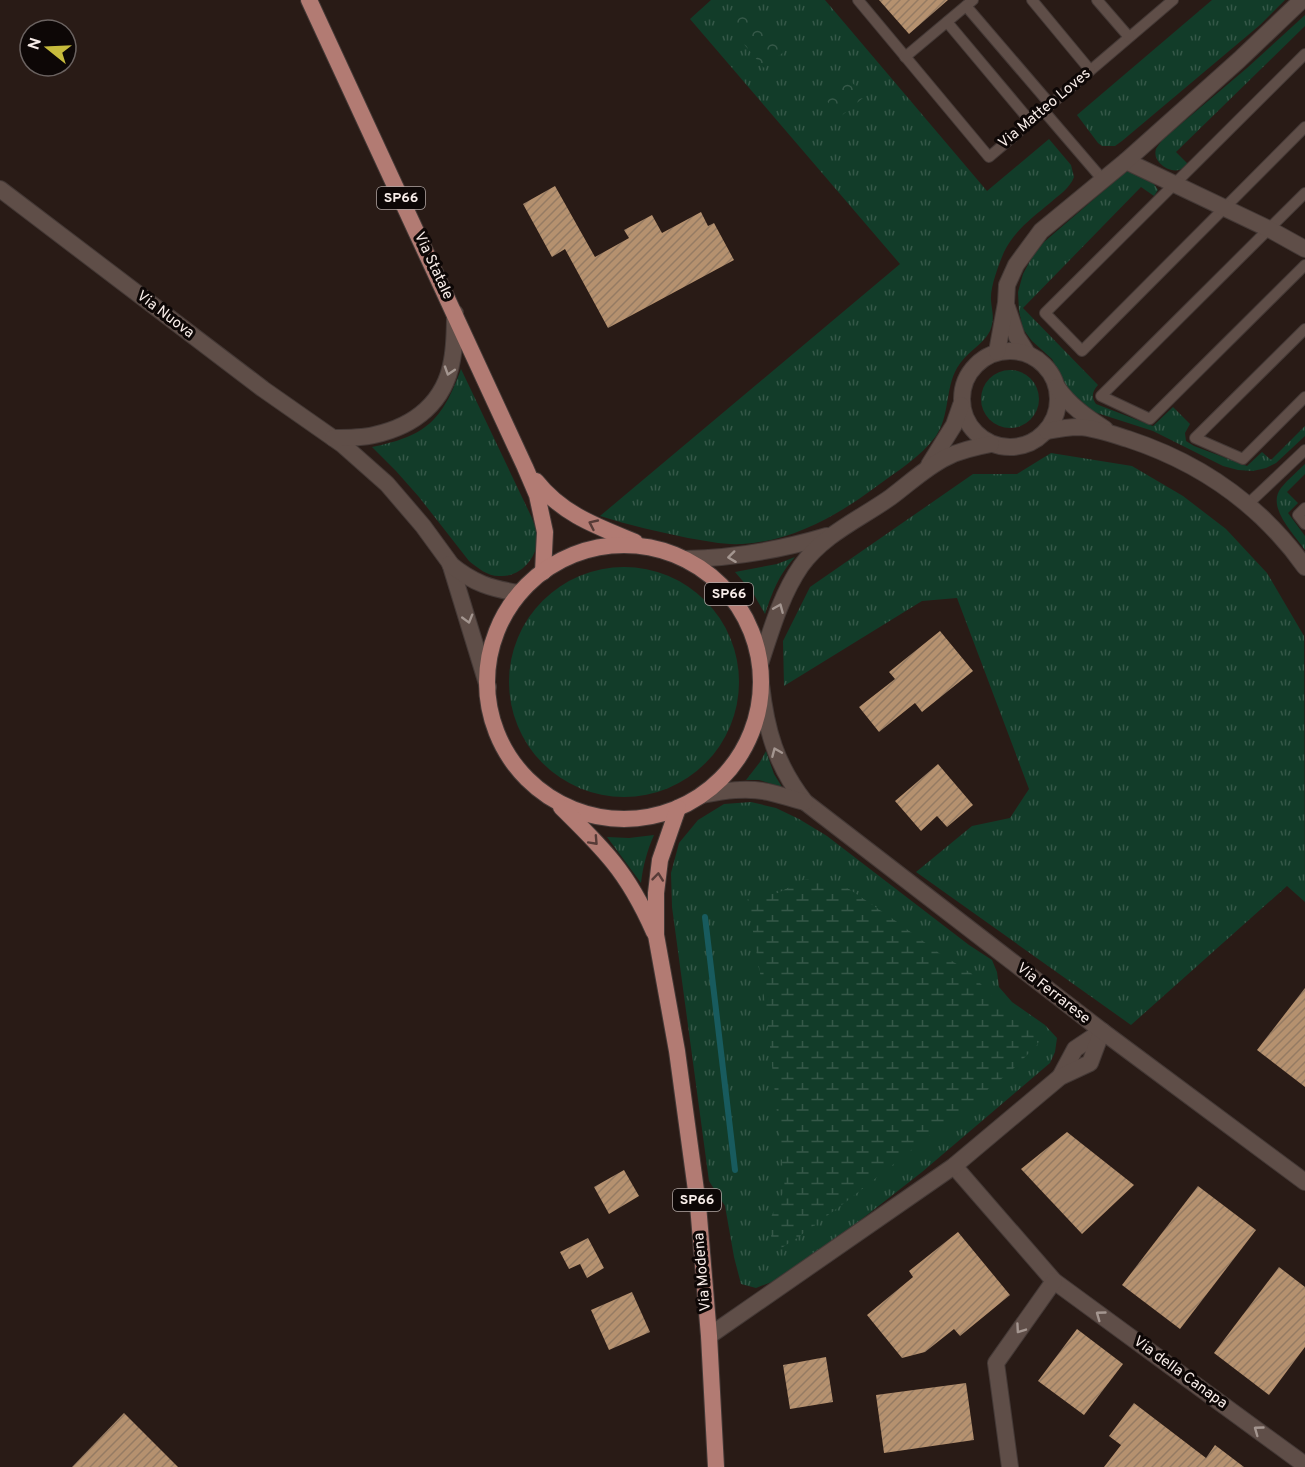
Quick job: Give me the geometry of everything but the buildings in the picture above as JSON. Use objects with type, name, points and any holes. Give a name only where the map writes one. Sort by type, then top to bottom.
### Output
[{"type":"main road","name":"Via Statale","points":[[309,0],[537,495],[545,532],[543,572]]},
{"type":"main road","name":"Via Statale","points":[[525,467],[551,498],[569,512],[647,546]]},
{"type":"main road","name":"Via Modena","points":[[553,799],[590,815],[628,819],[648,817],[678,808],[702,795],[736,762],[752,732],[757,716],[761,684],[760,664],[756,643],[741,610],[710,574],[668,552],[647,546],[602,547],[580,552],[543,572],[520,593],[508,609],[498,629],[491,652],[488,676],[489,700],[494,724],[503,745],[516,765],[536,786],[553,799],[614,863],[642,907],[656,935]]},
{"type":"main road","name":"Via Modena","points":[[678,808],[660,860],[656,893],[656,935],[677,1051],[698,1205],[709,1336],[716,1467]]},
{"type":"street","points":[[997,352],[1007,285],[1016,266],[1041,231],[1126,161],[1302,0]]},
{"type":"street","points":[[1126,161],[1269,229],[1305,249]]},
{"type":"street","name":"Via Nuova","points":[[0,189],[254,382],[360,459],[398,494],[450,563],[464,576],[503,591],[520,593]]},
{"type":"street","points":[[1006,303],[1017,337],[1027,353]]},
{"type":"street","points":[[333,438],[374,435],[402,425],[426,411],[435,401],[452,361],[455,343],[454,313]]},
{"type":"street","points":[[927,468],[954,425],[961,405],[966,378],[974,366],[985,357],[997,352],[1027,353],[1040,361],[1050,372],[1065,398],[1075,408],[1113,434]]},
{"type":"street","points":[[961,405],[964,417],[980,438],[991,444],[1015,448],[1038,440],[1047,431],[1055,417],[1058,402],[1057,386]]},
{"type":"street","points":[[1047,431],[1080,427],[1113,434],[1182,460],[1248,504],[1274,528],[1305,567]]},
{"type":"street","points":[[760,664],[788,588],[806,560],[830,535],[891,497],[927,468],[960,451],[991,444]]},
{"type":"street","points":[[685,560],[749,555],[830,535]]},
{"type":"street","name":"Via Nuova","points":[[450,563],[488,687]]},
{"type":"street","name":"Via Ferrarese","points":[[761,684],[768,729],[774,749],[793,787],[805,802],[1102,1031],[1305,1182]]},
{"type":"street","name":"Via Ferrarese","points":[[702,795],[725,790],[746,790],[766,792],[805,802]]},
{"type":"street","points":[[709,1336],[954,1166],[1060,1077],[1090,1063],[1102,1031]]},
{"type":"street","name":"Via della Canapa","points":[[954,1166],[1054,1281],[1305,1465]]},
{"type":"street","points":[[1010,1467],[996,1363],[1054,1281]]},
{"type":"lane","name":"Via Matteo Loves","points":[[858,0],[989,157],[1170,1]]},
{"type":"lane","points":[[1032,0],[1090,70]]},
{"type":"lane","points":[[1097,0],[1129,37]]},
{"type":"lane","points":[[905,57],[969,3],[1103,180]]},
{"type":"lane","points":[[947,22],[1030,121]]},
{"type":"lane","points":[[1305,54],[1045,313],[1082,351],[1305,127]]},
{"type":"lane","points":[[1305,193],[1101,396],[1150,419],[1305,265]]},
{"type":"lane","points":[[1305,329],[1195,438],[1243,459],[1305,397]]},
{"type":"lane","points":[[1248,504],[1305,450]]},
{"type":"lane","points":[[1305,508],[1298,515],[1305,524]]},
{"type":"green space","points":[[711,0],[825,0],[987,191],[1049,139],[1071,165],[1074,177],[1070,185],[1018,231],[1008,244],[992,289],[992,326],[983,340],[957,368],[953,376],[944,419],[930,444],[901,469],[830,517],[779,538],[742,544],[688,538],[600,516],[900,264],[690,19]]},
{"type":"green space","points":[[744,0],[786,50],[764,68],[722,18]]},
{"type":"green space","points":[[1212,0],[1285,0],[1260,25],[1122,141],[1115,146],[1102,146],[1098,143],[1077,115]]},
{"type":"green space","points":[[1305,15],[1305,26],[1176,152],[1188,164],[1180,170],[1170,170],[1162,165],[1155,153],[1162,140]]},
{"type":"green space","points":[[846,75],[864,97],[840,117],[822,95]]},
{"type":"green space","points":[[1128,170],[1154,184],[1158,190],[1154,196],[1141,187],[1023,308],[1098,385],[1093,394],[1096,404],[1153,426],[1173,407],[1190,424],[1185,433],[1186,441],[1194,446],[1247,466],[1262,452],[1271,460],[1305,426],[1305,436],[1276,463],[1266,468],[1253,471],[1223,466],[1153,431],[1094,412],[1071,392],[1052,359],[1032,341],[1023,329],[1018,292],[1023,274],[1032,257],[1044,242]]},
{"type":"green space","points":[[461,369],[537,532],[533,556],[522,569],[507,576],[491,575],[469,561],[419,497],[372,447],[406,437],[430,423],[447,402]]},
{"type":"green space","points":[[1010,370],[1021,372],[1031,378],[1037,388],[1039,399],[1037,410],[1031,420],[1021,426],[1010,428],[999,426],[989,420],[983,410],[981,399],[983,388],[989,378],[999,372]]},
{"type":"green space","points":[[1051,453],[1132,466],[1183,496],[1226,529],[1267,573],[1304,636],[1305,902],[1287,886],[1131,1025],[916,872],[972,826],[1010,818],[1029,789],[957,598],[922,601],[784,686],[783,641],[810,587],[973,474],[1017,474]]},
{"type":"green space","points":[[1305,464],[1305,474],[1287,492],[1298,503],[1288,513],[1305,536],[1305,550],[1283,520],[1279,512],[1277,495]]},
{"type":"green space","points":[[795,557],[777,584],[765,614],[753,593],[735,572],[777,564]]},
{"type":"green space","points":[[624,567],[668,576],[697,593],[713,609],[734,649],[739,682],[730,726],[713,755],[697,771],[657,792],[624,797],[580,788],[551,771],[535,755],[514,715],[509,682],[518,638],[535,609],[551,593],[591,572]]},
{"type":"green space","points":[[766,751],[774,774],[782,787],[759,780],[746,780]]},
{"type":"green space","points":[[751,802],[776,808],[827,836],[969,945],[992,960],[997,972],[999,987],[1012,1002],[1045,1025],[1057,1038],[1055,1052],[1050,1063],[922,1172],[844,1233],[779,1279],[756,1288],[741,1284],[725,1206],[709,1181],[672,907],[671,873],[679,843],[698,820],[724,804]]},
{"type":"green space","points":[[654,835],[641,883],[607,837],[629,838]]},
{"type":"green space","points":[[818,879],[849,889],[971,973],[1015,1022],[1030,1028],[1038,1044],[1010,1072],[847,1201],[775,1252],[768,1223],[785,1189],[766,1008],[747,896],[778,893],[803,880]]},
{"type":"waterway","points":[[705,917],[735,1170]]}]
